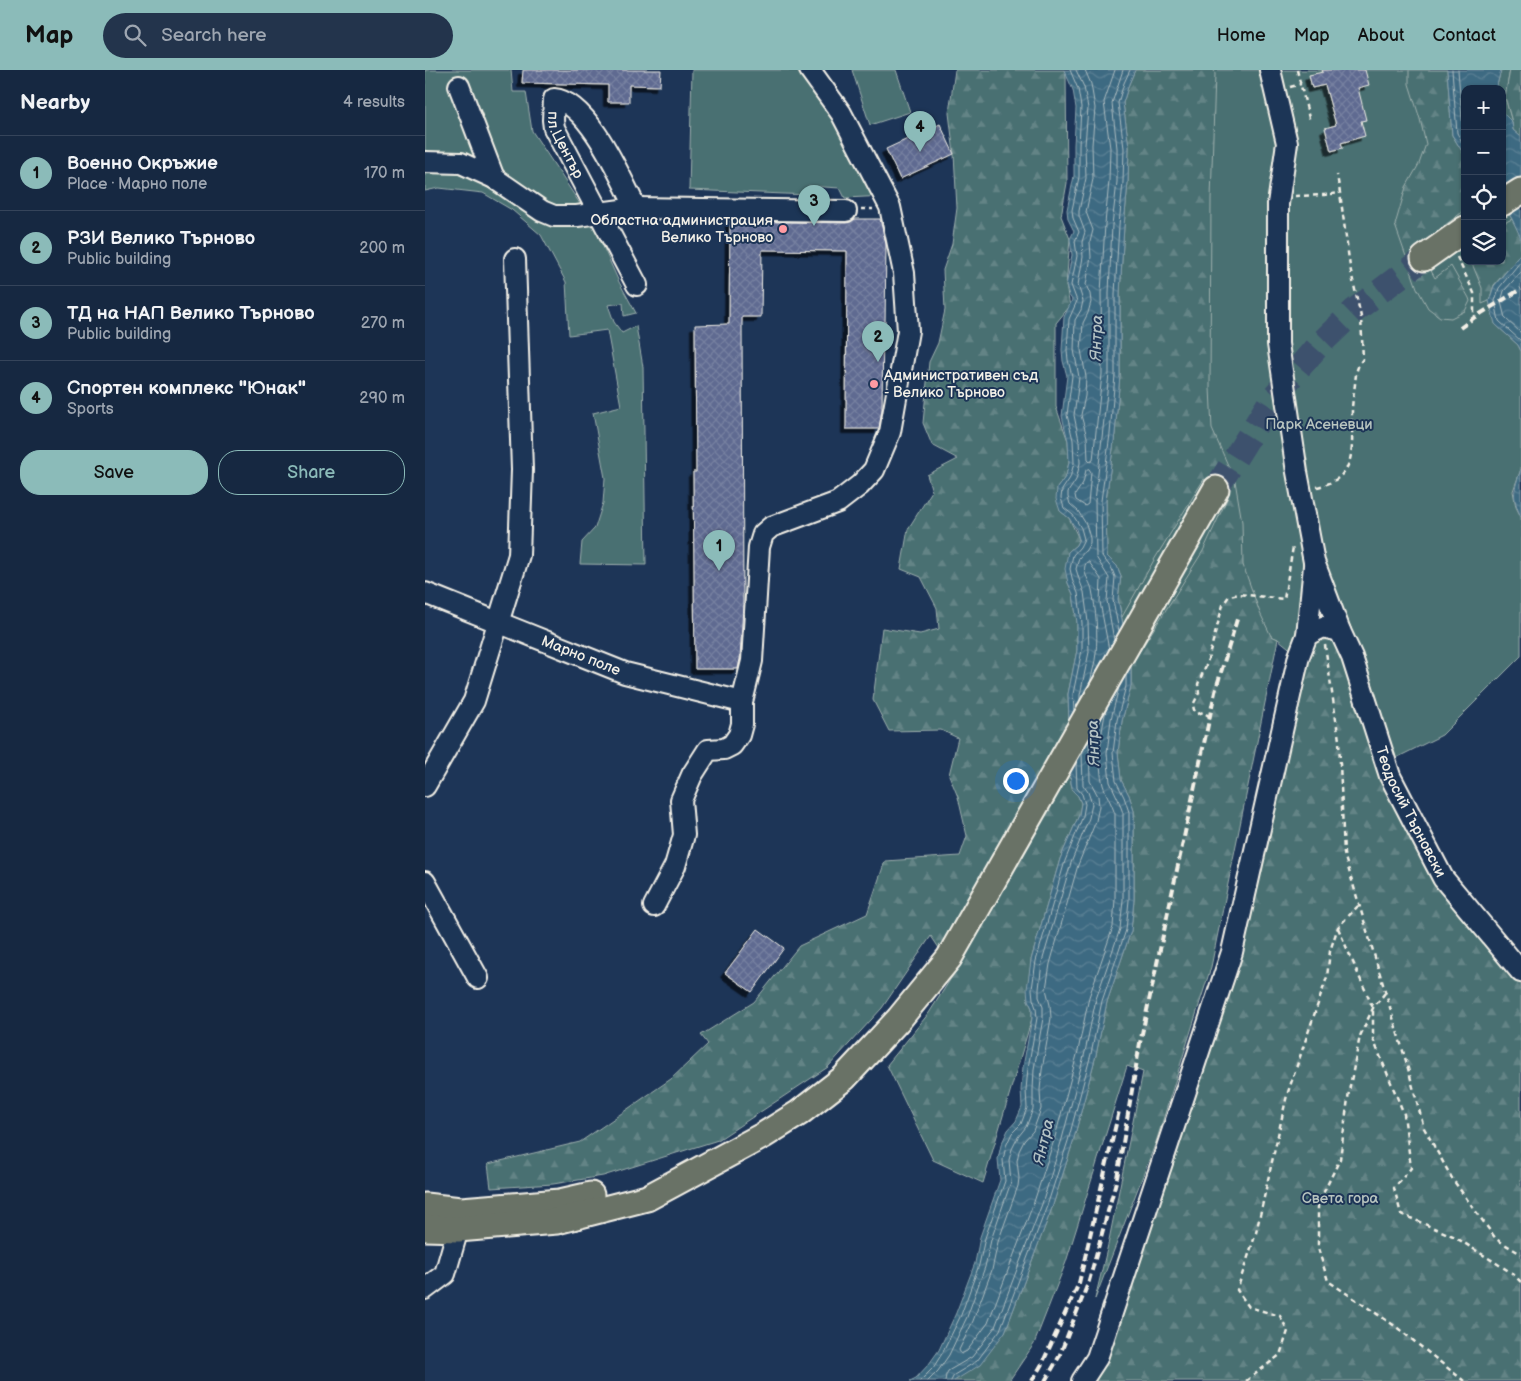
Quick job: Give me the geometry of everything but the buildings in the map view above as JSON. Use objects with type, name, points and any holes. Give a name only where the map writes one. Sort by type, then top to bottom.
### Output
[{"type":"main road","points":[[1506,200],[1521,190]]},
{"type":"main road","points":[[1423,258],[1459,233]]},
{"type":"main road","points":[[426,1222],[458,1229],[557,1221],[647,1198],[764,1135],[799,1113],[844,1078],[899,1019],[949,958],[1216,489]]},
{"type":"main road","points":[[426,1222],[461,1210],[560,1202],[633,1186],[725,1155]]},
{"type":"street","points":[[654,906],[675,866],[684,835],[681,800],[692,775],[708,750],[724,749],[732,745],[739,735],[742,724],[742,702],[752,661],[759,547],[763,534],[771,527],[838,502],[860,485],[874,470],[890,432],[908,331],[904,274],[890,208],[841,113],[810,70]]},
{"type":"street","points":[[1082,1381],[1097,1358],[1232,952],[1299,656],[1323,631],[1314,562],[1278,344],[1278,204],[1287,143],[1270,70]]},
{"type":"street","points":[[459,86],[494,178]]},
{"type":"street","name":"пл.Център","points":[[636,208],[598,134],[573,106],[563,100],[554,99],[554,128],[637,286]]},
{"type":"street","points":[[425,162],[461,164],[494,178],[542,211],[554,216],[577,216],[636,208],[846,211]]},
{"type":"street","points":[[425,786],[474,701],[519,555],[522,470],[515,260]]},
{"type":"street","name":"Теодосий Търновски","points":[[1314,562],[1323,631],[1352,657],[1390,776],[1443,878],[1521,972]]},
{"type":"street","name":"Марно поле","points":[[425,593],[625,673],[742,702]]},
{"type":"street","points":[[425,882],[478,978]]},
{"type":"street","points":[[425,1289],[445,1274],[458,1229]]},
{"type":"path","points":[[1297,70],[1310,122]]},
{"type":"path","points":[[1301,492],[1327,485],[1342,476],[1350,464],[1352,409],[1357,366],[1363,359],[1361,317],[1350,267],[1337,175]]},
{"type":"path","points":[[1324,196],[1341,193]]},
{"type":"path","points":[[846,211],[890,208]]},
{"type":"path","points":[[1459,233],[1463,270],[1474,292],[1473,318]]},
{"type":"path","points":[[1210,717],[1203,712],[1197,714],[1193,705],[1198,697],[1198,684],[1207,662],[1223,606],[1229,596],[1239,594],[1284,599],[1293,544]]},
{"type":"path","points":[[1323,631],[1339,740],[1344,854],[1424,1128],[1453,1180],[1496,1238],[1521,1254]]},
{"type":"path","points":[[1246,1381],[1280,1355],[1288,1331],[1280,1316],[1249,1307],[1237,1290],[1256,1233],[1287,1095],[1327,977],[1330,951],[1338,927],[1359,905]]},
{"type":"path","points":[[1338,927],[1373,1008],[1373,1039],[1404,1114],[1411,1168],[1394,1188],[1401,1214],[1453,1236],[1512,1273],[1521,1282]]},
{"type":"path","points":[[1385,993],[1373,1008],[1360,1036],[1349,1091],[1340,1159],[1318,1204],[1319,1248],[1328,1281],[1395,1326],[1464,1381]]},
{"type":"green space","points":[[425,70],[511,70],[513,92],[526,92],[532,131],[592,222],[619,282],[636,313],[624,316],[623,303],[608,305],[614,322],[622,333],[636,326],[643,367],[646,565],[580,564],[582,542],[595,528],[603,503],[605,478],[593,413],[621,406],[607,330],[569,335],[566,282],[541,235],[512,210],[483,193],[439,188],[425,191]]},
{"type":"green space","points":[[692,70],[797,70],[885,196],[845,198],[840,188],[808,186],[809,195],[689,190]]},
{"type":"green space","points":[[852,70],[896,70],[910,112],[870,125]]},
{"type":"green space","points":[[955,70],[1064,70],[1066,75],[1067,183],[1061,216],[1070,239],[1066,286],[1070,306],[1056,323],[1056,407],[1068,441],[1069,462],[1066,476],[1057,488],[1060,511],[1069,518],[1079,539],[1076,545],[1068,552],[1068,583],[1073,594],[1077,622],[1077,650],[1068,694],[1071,783],[1073,791],[1081,803],[1079,815],[1060,859],[1031,960],[1028,1000],[1032,1008],[1032,1018],[983,1183],[933,1160],[887,1065],[929,1013],[955,972],[931,936],[882,1008],[828,1067],[718,1140],[603,1176],[553,1184],[491,1188],[488,1164],[580,1142],[671,1079],[708,1044],[701,1035],[754,1002],[799,946],[867,914],[885,861],[960,856],[967,836],[958,797],[949,775],[958,738],[941,730],[889,731],[873,700],[882,628],[920,634],[939,629],[937,608],[921,577],[901,569],[908,529],[932,491],[927,475],[958,459],[932,445],[923,423],[929,362],[938,343],[945,310],[943,270],[952,244],[957,208],[954,154],[949,113]]},
{"type":"green space","name":"Парк Асеневци","points":[[1135,70],[1447,70],[1452,135],[1461,150],[1461,265],[1506,265],[1506,209],[1520,236],[1521,253],[1510,267],[1495,324],[1518,345],[1521,351],[1521,469],[1513,491],[1516,507],[1521,517],[1521,656],[1442,735],[1386,763],[1299,656],[1278,639],[1271,636],[1134,811],[1131,665],[1118,599]]},
{"type":"green space","points":[[1135,70],[1214,70],[1211,199],[1210,388],[1212,429],[1235,481],[1242,522],[1243,565],[1260,613],[1271,636],[1278,639],[1211,967],[1156,1142],[1095,1299],[1108,1245],[1143,1072],[1127,1066],[1066,1262],[1034,1344],[1009,1381],[954,1381],[1005,1332],[1052,1208],[1073,1142],[1096,1055],[1107,1002],[1131,931],[1134,900],[1134,811],[1129,795],[1121,780],[1118,752],[1122,721],[1131,686],[1131,665],[1203,551],[1228,497],[1204,479],[1154,560],[1122,617],[1118,599],[1121,576],[1117,566],[1107,556],[1106,500],[1115,434],[1120,375],[1120,294],[1129,147],[1123,103]]},
{"type":"green space","points":[[1409,70],[1447,70],[1452,135],[1461,150],[1461,213],[1436,232],[1421,247],[1424,258],[1435,278],[1451,266],[1469,298],[1470,301],[1465,311],[1451,318],[1440,317],[1428,308],[1417,288],[1395,225],[1406,187],[1419,164],[1426,144],[1409,84]]},
{"type":"green space","points":[[1501,70],[1510,70],[1506,92],[1506,85],[1497,85]]},
{"type":"green space","points":[[1510,70],[1521,70],[1521,137],[1513,130],[1506,101]]},
{"type":"green space","points":[[1506,101],[1512,122],[1506,116]]},
{"type":"green space","points":[[1512,219],[1521,236],[1521,253],[1494,285],[1489,301],[1482,304],[1482,288],[1473,265],[1506,265],[1506,222]]},
{"type":"green space","name":"Света гора","points":[[1340,631],[1443,878],[1521,972],[1521,1381],[1082,1381],[1232,952],[1307,635]]},
{"type":"water","name":"Янтра","points":[[1064,70],[1135,70],[1123,103],[1129,147],[1120,294],[1120,375],[1115,434],[1106,500],[1107,556],[1117,566],[1121,576],[1118,599],[1131,665],[1131,686],[1122,721],[1118,752],[1121,780],[1129,795],[1134,811],[1134,900],[1131,931],[1107,1002],[1096,1055],[1073,1142],[1052,1208],[1005,1332],[980,1365],[954,1381],[910,1381],[916,1378],[939,1350],[956,1313],[975,1263],[980,1237],[1000,1180],[998,1159],[1001,1145],[1008,1130],[1016,1121],[1022,1107],[1023,1067],[1032,1018],[1032,1008],[1028,1000],[1027,989],[1031,960],[1060,859],[1079,815],[1081,803],[1073,791],[1071,783],[1068,694],[1077,650],[1077,623],[1073,594],[1065,569],[1068,552],[1076,545],[1079,539],[1076,529],[1069,518],[1060,511],[1056,499],[1057,488],[1066,476],[1069,462],[1068,441],[1062,416],[1067,376],[1062,350],[1064,317],[1072,300],[1066,286],[1072,255],[1070,239],[1074,231],[1068,219],[1067,210],[1074,176],[1076,108],[1073,90]]},
{"type":"water","points":[[1447,70],[1501,70],[1497,85],[1461,85],[1461,150],[1452,135]]},
{"type":"water","points":[[1506,116],[1512,122],[1513,130],[1521,137],[1521,247],[1520,236],[1506,209]]},
{"type":"water","points":[[1521,253],[1521,351],[1518,345],[1495,324],[1489,301],[1494,286]]},
{"type":"water","points":[[1521,469],[1521,517],[1515,493]]},
{"type":"tunnel","points":[[1216,489],[1272,399],[1316,348],[1354,311],[1424,258]]},
{"type":"railway","points":[[1460,328],[1521,289]]},
{"type":"railway","points":[[1045,1381],[1059,1357],[1089,1281],[1117,1178],[1140,1043],[1215,692],[1238,616]]},
{"type":"railway","points":[[1032,1381],[1042,1364],[1079,1283],[1119,1111]]},
{"type":"place","name":"Спортен комплекс \"Юнак\"","points":[[920,152]]},
{"type":"place","name":"ТД на НАП Велико Търново","points":[[814,226]]},
{"type":"place","name":"Областна администрация Велико Търново","points":[[783,229]]},
{"type":"place","name":"РЗИ Велико Търново","points":[[878,362]]},
{"type":"place","name":"Административен съд - Велико Търново","points":[[874,384]]},
{"type":"place","name":"Военно Окръжие","points":[[719,571]]}]
